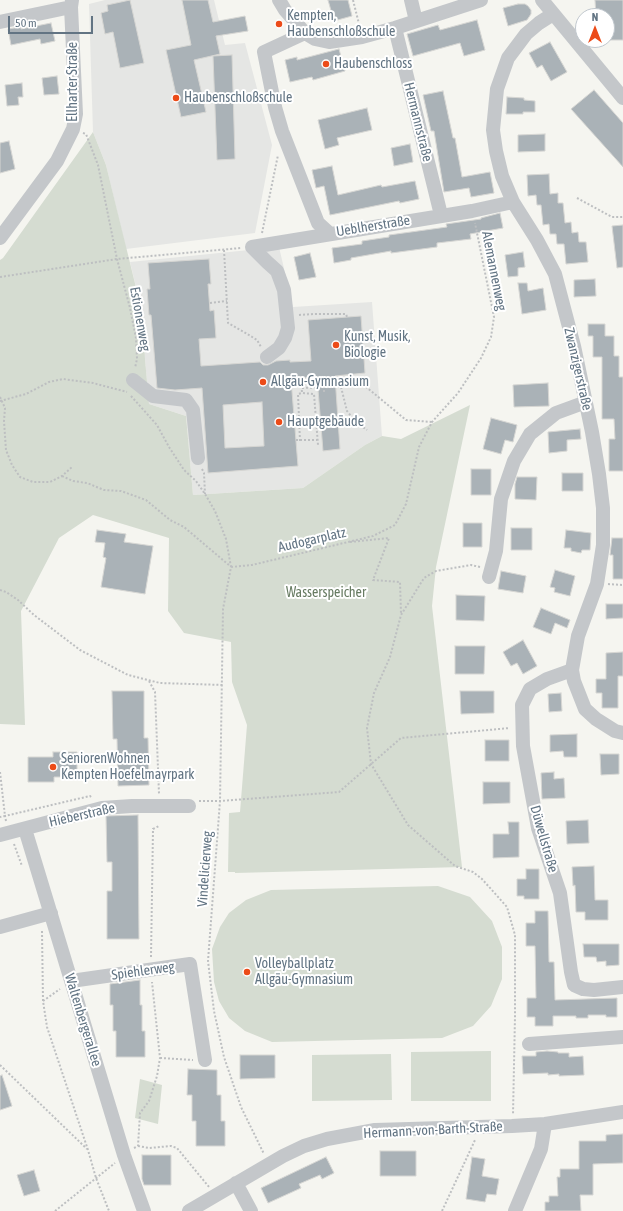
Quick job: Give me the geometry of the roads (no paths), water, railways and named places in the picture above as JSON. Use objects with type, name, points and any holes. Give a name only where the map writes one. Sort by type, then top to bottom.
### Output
[{"type":"street","points":[[279,0],[285,10],[305,33],[315,39],[329,42],[362,37],[395,28],[481,0]]},
{"type":"street","points":[[411,0],[416,21]]},
{"type":"street","points":[[542,0],[623,98]]},
{"type":"street","points":[[0,22],[72,4]]},
{"type":"street","name":"Ellharter Straße","points":[[0,238],[57,161],[73,129],[76,114],[72,4]]},
{"type":"street","name":"Zwanzigerstraße","points":[[553,14],[526,34],[508,58],[497,88],[493,130],[502,176],[514,202],[555,274],[574,346],[599,474],[603,508],[603,545],[597,584],[578,636],[572,670],[574,681],[585,709],[596,719],[615,731],[623,733]]},
{"type":"street","name":"Hermannstraße","points":[[395,28],[441,215]]},
{"type":"street","name":"Ueblherstraße","points":[[305,33],[264,52],[275,107],[282,131],[318,223],[330,234],[514,202]]},
{"type":"street","points":[[267,357],[278,348],[285,338],[288,328],[287,316],[284,290],[277,271],[267,262],[256,246],[330,234]]},
{"type":"street","points":[[132,387],[152,396],[186,400],[194,410],[198,458]]},
{"type":"street","points":[[489,577],[496,550],[501,498],[514,461],[530,434],[556,413],[586,402]]},
{"type":"street","name":"Düwellstraße","points":[[572,670],[547,679],[530,689],[522,705],[523,746],[538,828],[560,893],[574,985],[583,989],[594,990],[623,987]]},
{"type":"street","name":"Hieberstraße","points":[[0,835],[102,808],[193,803]]},
{"type":"street","name":"Waltenbergerallee","points":[[25,829],[46,914],[71,981],[124,1155],[144,1211]]},
{"type":"street","points":[[0,927],[46,914]]},
{"type":"street","name":"Spiehlerweg","points":[[71,981],[190,964],[205,1060]]},
{"type":"street","points":[[529,1044],[623,1037]]},
{"type":"street","name":"Hermann-von-Barth-Straße","points":[[189,1211],[269,1163],[304,1146],[327,1139],[375,1130],[545,1124],[623,1112]]},
{"type":"street","points":[[514,1211],[541,1150],[545,1124]]},
{"type":"street","points":[[236,1184],[251,1211]]},
{"type":"place","name":"Kempten, Haubenschloßschule","points":[[279,24]]},
{"type":"place","name":"Haubenschloss","points":[[326,64]]},
{"type":"place","name":"Haubenschloßschule","points":[[176,98]]},
{"type":"place","name":"Kunst, Musik, Biologie","points":[[336,345]]},
{"type":"place","name":"Allgäu-Gymnasium","points":[[263,382]]},
{"type":"place","name":"Hauptgebäude","points":[[279,422]]},
{"type":"place","name":"SeniorenWohnen Kempten Hoefelmayrpark","points":[[53,767]]},
{"type":"place","name":"Volleyballplatz Allgäu-Gymnasium","points":[[247,972]]},
{"type":"park label","name":"Wasserspeicher","points":[[326,593]]}]
